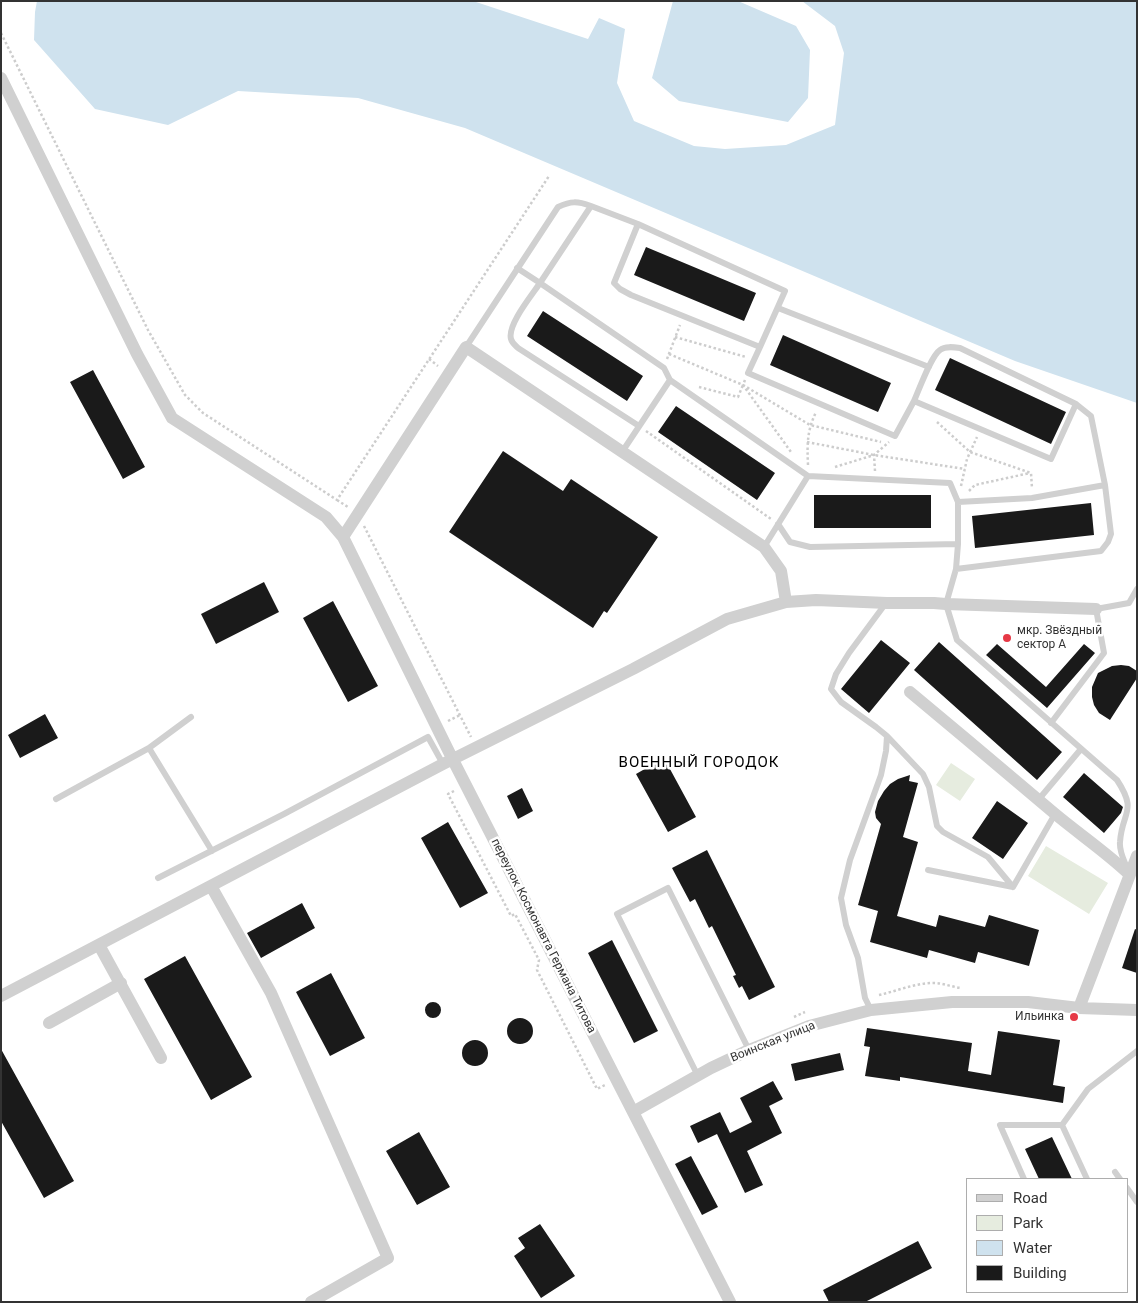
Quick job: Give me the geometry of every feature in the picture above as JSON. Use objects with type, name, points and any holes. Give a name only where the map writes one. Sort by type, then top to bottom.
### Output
[{"type":"street","name":"переулок Космонавта Германа Титова","points":[[1,78],[137,354],[172,418],[326,517],[343,537],[448,762],[633,1112]]},
{"type":"street","points":[[343,537],[466,347],[764,547],[782,571],[786,602]]},
{"type":"street","points":[[1,996],[448,762],[642,665],[727,619],[786,602],[816,600],[1096,609]]},
{"type":"street","points":[[910,692],[1129,874]]},
{"type":"street","points":[[1079,1008],[1137,856]]},
{"type":"street","points":[[211,886],[271,993],[388,1258],[311,1302]]},
{"type":"street","points":[[99,945],[161,1058]]},
{"type":"street","points":[[49,1023],[120,983]]},
{"type":"street","name":"Воинская улица","points":[[633,1112],[749,1050],[809,1026],[871,1010],[952,1002],[1028,1002],[1079,1008],[1137,1010]]},
{"type":"street","points":[[633,1112],[730,1302]]},
{"type":"lane","points":[[466,347],[558,207],[568,202],[580,202],[638,224],[785,290],[748,374],[895,436],[934,358],[939,350],[946,347],[960,348],[1076,404],[1091,416],[1105,485],[1110,534],[1108,542],[1101,552],[956,569]]},
{"type":"lane","points":[[591,206],[513,323],[510,338],[518,348],[639,426]]},
{"type":"lane","points":[[638,224],[614,283],[632,296],[760,347]]},
{"type":"lane","points":[[517,268],[664,368],[670,380],[808,476],[950,483],[958,502],[958,544],[956,569],[946,604],[957,640],[1117,780],[1131,795],[1134,806],[1121,834],[1120,842],[1120,848],[1129,874]]},
{"type":"lane","points":[[778,308],[929,367]]},
{"type":"lane","points":[[622,452],[670,380]]},
{"type":"lane","points":[[914,401],[1051,459],[1076,404]]},
{"type":"lane","points":[[764,547],[808,476]]},
{"type":"lane","points":[[958,502],[1032,498],[1105,485]]},
{"type":"lane","points":[[778,524],[790,542],[810,548],[958,544]]},
{"type":"lane","points":[[1051,723],[1104,653],[1096,609],[1129,603],[1137,589]]},
{"type":"lane","points":[[887,603],[849,652],[836,674],[831,689],[841,702],[887,736],[923,774],[929,787],[937,826],[943,832],[988,857],[1013,887]]},
{"type":"lane","points":[[56,799],[149,748],[191,717]]},
{"type":"lane","points":[[871,1010],[865,998],[858,958],[846,925],[841,898],[850,860],[881,775],[887,736]]},
{"type":"lane","points":[[158,878],[284,814],[428,737],[448,762]]},
{"type":"lane","points":[[149,748],[212,851]]},
{"type":"lane","points":[[1039,799],[1081,748]]},
{"type":"lane","points":[[1013,887],[1055,814]]},
{"type":"lane","points":[[928,870],[1013,887]]},
{"type":"lane","points":[[698,1076],[617,914],[668,888],[749,1050]]},
{"type":"lane","points":[[1062,1125],[1088,1089],[1137,1051]]},
{"type":"lane","points":[[1024,1178],[1000,1125],[1062,1125]]},
{"type":"lane","points":[[1062,1125],[1087,1178]]},
{"type":"lane","points":[[1115,1172],[1119,1178]]},
{"type":"lane","points":[[1128,1189],[1137,1202]]},
{"type":"path","points":[[1,33],[148,330],[185,395],[203,413],[337,500],[549,176]]},
{"type":"path","points":[[664,368],[683,316]]},
{"type":"path","points":[[675,337],[755,360]]},
{"type":"path","points":[[669,354],[743,385],[810,425],[888,443]]},
{"type":"path","points":[[699,387],[738,397],[748,374]]},
{"type":"path","points":[[743,385],[792,453]]},
{"type":"path","points":[[820,404],[810,425],[807,442],[808,476],[874,455],[895,436]]},
{"type":"path","points":[[935,420],[970,452],[1031,473]]},
{"type":"path","points":[[639,426],[778,524]]},
{"type":"path","points":[[958,502],[966,459],[981,429]]},
{"type":"path","points":[[807,442],[964,469]]},
{"type":"path","points":[[874,455],[875,478]]},
{"type":"path","points":[[1031,473],[1032,498]]},
{"type":"path","points":[[958,502],[976,485],[1031,473]]},
{"type":"green space","points":[[951,763],[975,779],[960,801],[936,785]]},
{"type":"green space","points":[[1046,846],[1108,883],[1089,914],[1028,876]]},
{"type":"water","points":[[37,1],[473,1],[588,39],[599,18],[625,29],[617,83],[634,121],[694,146],[725,149],[786,145],[835,125],[844,53],[835,26],[802,1],[1137,1],[1137,403],[1015,361],[465,128],[358,98],[238,91],[168,125],[95,109],[34,40]]},
{"type":"water","points":[[673,1],[738,1],[796,26],[810,50],[808,98],[788,122],[679,101],[652,78]]},
{"type":"building","points":[[646,247],[756,293],[744,321],[634,275]]},
{"type":"building","points":[[543,311],[643,376],[627,401],[527,336]]},
{"type":"building","points":[[783,335],[891,383],[878,412],[770,365]]},
{"type":"building","points":[[950,358],[1066,412],[1051,444],[935,390]]},
{"type":"building","points":[[93,370],[145,467],[123,479],[70,382]]},
{"type":"building","points":[[676,406],[775,473],[757,500],[658,432]]},
{"type":"building","points":[[503,451],[563,491],[571,479],[658,537],[607,613],[604,611],[593,628],[449,532]]},
{"type":"building","points":[[814,495],[931,495],[931,528],[814,528]]},
{"type":"building","points":[[1091,503],[1094,535],[975,548],[972,516]]},
{"type":"building","points":[[264,582],[279,612],[216,644],[201,614]]},
{"type":"building","points":[[333,601],[378,686],[348,702],[303,618]]},
{"type":"building","points":[[881,640],[910,663],[869,713],[841,689]]},
{"type":"building","points":[[939,642],[1062,752],[1037,780],[914,670]]},
{"type":"building","points":[[997,644],[1046,687],[1084,644],[1095,653],[1047,708],[986,655]]},
{"type":"building","points":[[1112,666],[1129,666],[1137,671],[1137,678],[1110,720],[1099,713],[1094,705],[1092,687],[1098,673]]},
{"type":"building","points":[[45,714],[58,738],[20,758],[8,735]]},
{"type":"building","points":[[664,758],[696,817],[668,832],[636,774]]},
{"type":"building","points":[[1084,773],[1123,807],[1121,813],[1104,833],[1063,797]]},
{"type":"building","points":[[910,775],[909,781],[918,783],[903,837],[918,842],[897,916],[936,927],[939,915],[985,927],[989,915],[1039,930],[1029,966],[978,952],[975,963],[929,950],[927,958],[870,942],[878,911],[858,905],[881,824],[876,818],[875,812],[878,801],[890,784]]},
{"type":"building","points":[[522,788],[533,811],[518,819],[507,796]]},
{"type":"building","points":[[997,801],[1028,823],[1003,859],[972,838]]},
{"type":"building","points":[[448,822],[488,893],[460,908],[421,838]]},
{"type":"building","points":[[707,850],[775,987],[749,1000],[742,986],[739,988],[733,976],[736,975],[712,926],[709,928],[695,899],[690,902],[672,868]]},
{"type":"building","points":[[302,903],[315,928],[261,958],[247,933]]},
{"type":"building","points":[[1135,929],[1137,930],[1137,973],[1122,968]]},
{"type":"building","points":[[612,940],[658,1031],[634,1043],[588,953]]},
{"type":"building","points":[[185,956],[252,1077],[211,1100],[144,979]]},
{"type":"building","points":[[331,973],[365,1038],[330,1056],[296,992]]},
{"type":"building","points":[[433,1002],[439,1004],[441,1010],[439,1016],[433,1018],[427,1016],[425,1010],[427,1004]]},
{"type":"building","points":[[520,1018],[529,1022],[533,1031],[529,1040],[520,1044],[511,1040],[507,1031],[511,1022]]},
{"type":"building","points":[[867,1028],[972,1043],[968,1071],[991,1075],[998,1031],[1060,1040],[1053,1085],[1065,1087],[1063,1103],[900,1077],[900,1081],[865,1076],[870,1047],[864,1046]]},
{"type":"building","points":[[475,1040],[484,1044],[488,1053],[484,1062],[475,1066],[466,1062],[462,1053],[466,1044]]},
{"type":"building","points":[[1,1049],[74,1181],[44,1198],[1,1121]]},
{"type":"building","points":[[840,1053],[844,1070],[795,1081],[791,1064]]},
{"type":"building","points":[[773,1081],[783,1099],[769,1106],[782,1133],[747,1151],[763,1185],[745,1193],[717,1134],[698,1143],[690,1126],[720,1112],[730,1133],[752,1122],[740,1098]]},
{"type":"building","points":[[419,1132],[450,1187],[417,1205],[386,1151]]},
{"type":"building","points":[[1052,1137],[1072,1178],[1039,1178],[1025,1149]]},
{"type":"building","points":[[691,1156],[718,1207],[702,1215],[675,1164]]},
{"type":"building","points":[[540,1224],[575,1276],[541,1298],[514,1256],[525,1248],[518,1238]]},
{"type":"building","points":[[918,1241],[932,1268],[865,1302],[829,1302],[823,1290]]},
{"type":"place","name":"мкр. Звёздный сектор А","points":[[1007,638]]},
{"type":"place","name":"Ильинка","points":[[1074,1017]]},
{"type":"district","name":"ВОЕННЫЙ ГОРОДОК","points":[[699,763]]}]
